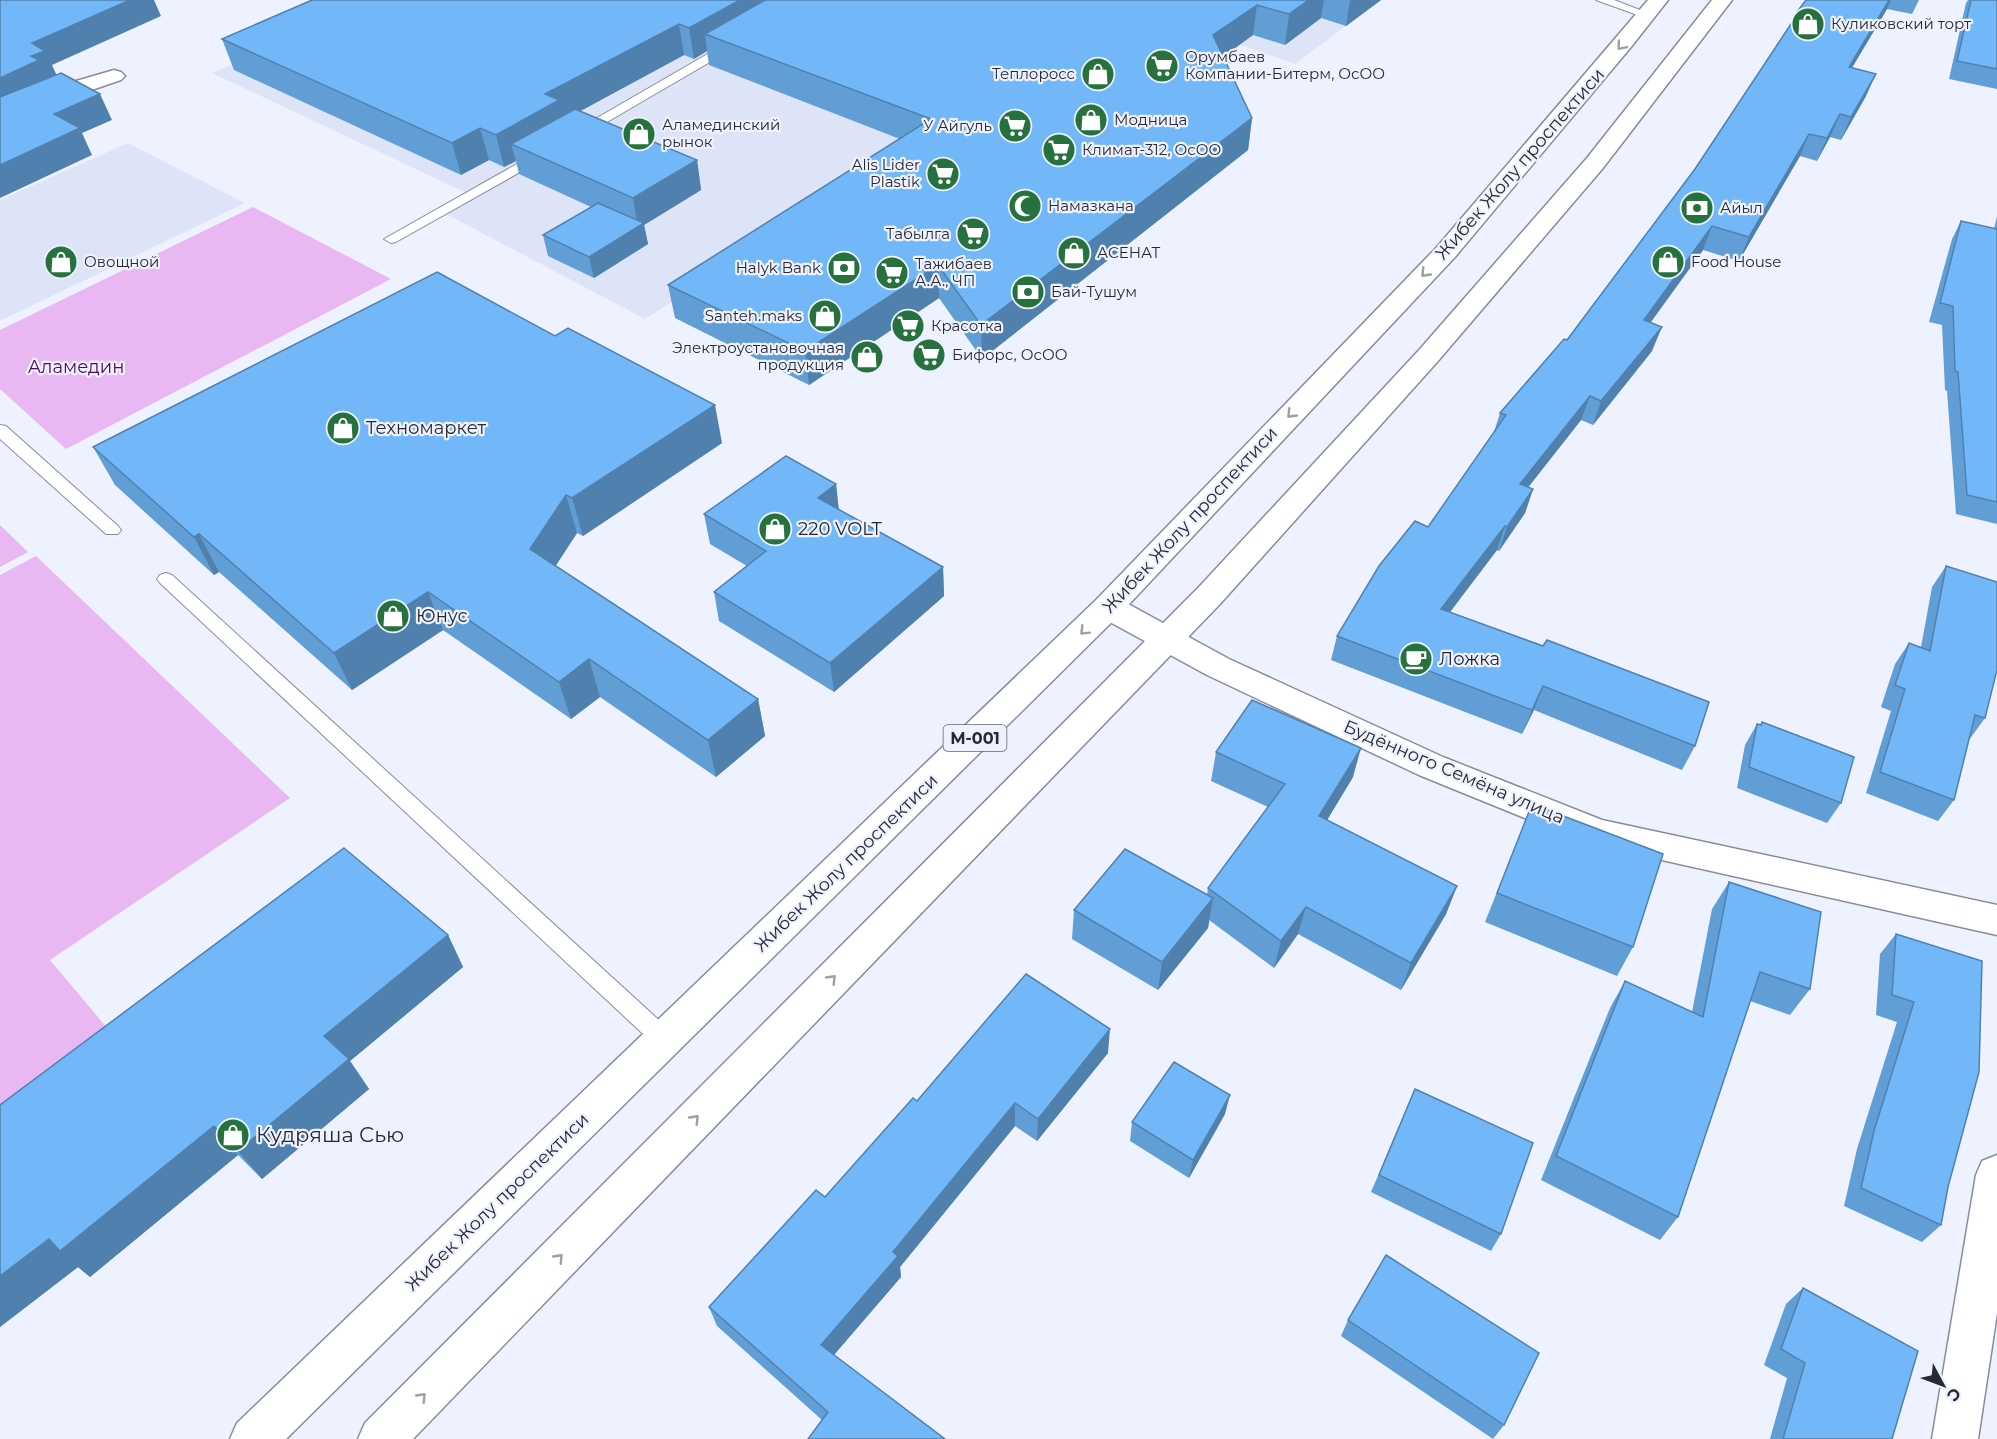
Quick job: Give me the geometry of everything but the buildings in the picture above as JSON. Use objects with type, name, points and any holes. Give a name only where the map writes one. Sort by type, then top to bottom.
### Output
[{"type":"main road","points":[[398,1434],[1209,596],[1444,337],[1595,163],[1722,0]]},
{"type":"main road","name":"Жибек Жолу проспектиси","points":[[253,1439],[1108,607],[1446,252],[1652,7]]},
{"type":"main road","points":[[0,118],[60,93],[114,76]]},
{"type":"main road","name":"Будённого Семёна улица","points":[[1108,607],[1218,667],[1431,766],[1598,833],[1997,920]]},
{"type":"main road","points":[[1955,1439],[1997,1175]]},
{"type":"lane","points":[[1602,0],[1652,7]]},
{"type":"lane","points":[[567,139],[739,40]]},
{"type":"lane","points":[[391,239],[547,151]]},
{"type":"lane","points":[[0,430],[112,530]]},
{"type":"lane","points":[[166,579],[664,1040]]},
{"type":"shaded area","name":"Аламединский рынок","points":[[382,0],[1381,0],[1295,64],[1135,7],[645,319],[446,214],[473,196],[212,73]]},
{"type":"shaded area","name":"Овощной","points":[[128,143],[245,203],[0,321],[0,200]]},
{"type":"green space","name":"Аламедин","points":[[253,207],[391,279],[66,449],[0,389],[0,330]]},
{"type":"green space","points":[[0,525],[28,552],[0,567]]},
{"type":"green space","points":[[36,556],[290,798],[50,960],[124,1048],[0,1143],[0,575]]},
{"type":"place","name":"Куликовский торт","points":[[1808,24]]},
{"type":"place","name":"Орумбаев Компании-Битерм, ОсОО","points":[[1162,66]]},
{"type":"place","name":"Теплоросс","points":[[1098,74]]},
{"type":"place","name":"Модница","points":[[1091,120]]},
{"type":"place","name":"У Айгуль","points":[[1015,126]]},
{"type":"place","name":"Аламединский рынок","points":[[639,134]]},
{"type":"place","name":"Климат-312, ОсОО","points":[[1059,150]]},
{"type":"place","name":"Alis Lider Plastik","points":[[943,174]]},
{"type":"place","name":"Намазкана","points":[[1025,206]]},
{"type":"place","name":"Айыл","points":[[1697,208]]},
{"type":"place","name":"Табылга","points":[[973,234]]},
{"type":"place","name":"АСЕНАТ","points":[[1074,253]]},
{"type":"place","name":"Овощной","points":[[61,262]]},
{"type":"place","name":"Food House","points":[[1668,262]]},
{"type":"place","name":"Halyk Bank","points":[[844,268]]},
{"type":"place","name":"Тажибаев А.А., ЧП","points":[[892,273]]},
{"type":"place","name":"Бай-Тушум","points":[[1028,292]]},
{"type":"place","name":"Santeh.maks","points":[[825,316]]},
{"type":"place","name":"Красотка","points":[[908,326]]},
{"type":"place","name":"Бифорс, ОсОО","points":[[929,355]]},
{"type":"place","name":"Электроустановочная продукция","points":[[867,357]]},
{"type":"place","name":"Техномаркет","points":[[343,428]]},
{"type":"place","name":"220 VOLT","points":[[775,529]]},
{"type":"place","name":"Юнус","points":[[393,616]]},
{"type":"place","name":"Ложка","points":[[1416,659]]},
{"type":"place","name":"Кудряша Сью","points":[[233,1135]]}]
